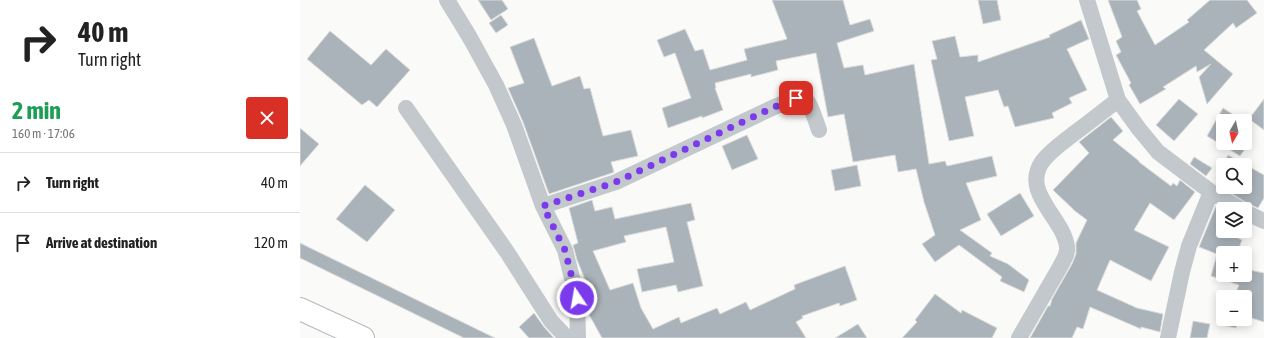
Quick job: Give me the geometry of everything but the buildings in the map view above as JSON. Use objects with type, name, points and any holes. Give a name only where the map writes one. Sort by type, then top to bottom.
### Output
[{"type":"highway","points":[[300,309],[363,338]]},
{"type":"street","points":[[447,0],[496,85],[514,125],[543,206],[565,250],[574,281],[577,298],[578,338]]},
{"type":"street","points":[[1087,0],[1118,100],[1158,152],[1211,192],[1228,202]]},
{"type":"street","points":[[543,206],[616,182],[796,98],[804,98],[808,101],[819,130]]},
{"type":"street","points":[[1019,338],[1066,256],[1067,248],[1063,235],[1039,192],[1036,184],[1037,174],[1042,162],[1052,150],[1118,100]]},
{"type":"street","points":[[406,108],[507,252],[551,321],[567,338]]},
{"type":"street","points":[[1168,338],[1189,246],[1211,192]]},
{"type":"street","points":[[1252,215],[1264,221]]},
{"type":"route","points":[[577,298],[574,281],[565,250],[543,206],[616,182],[796,98]]}]
